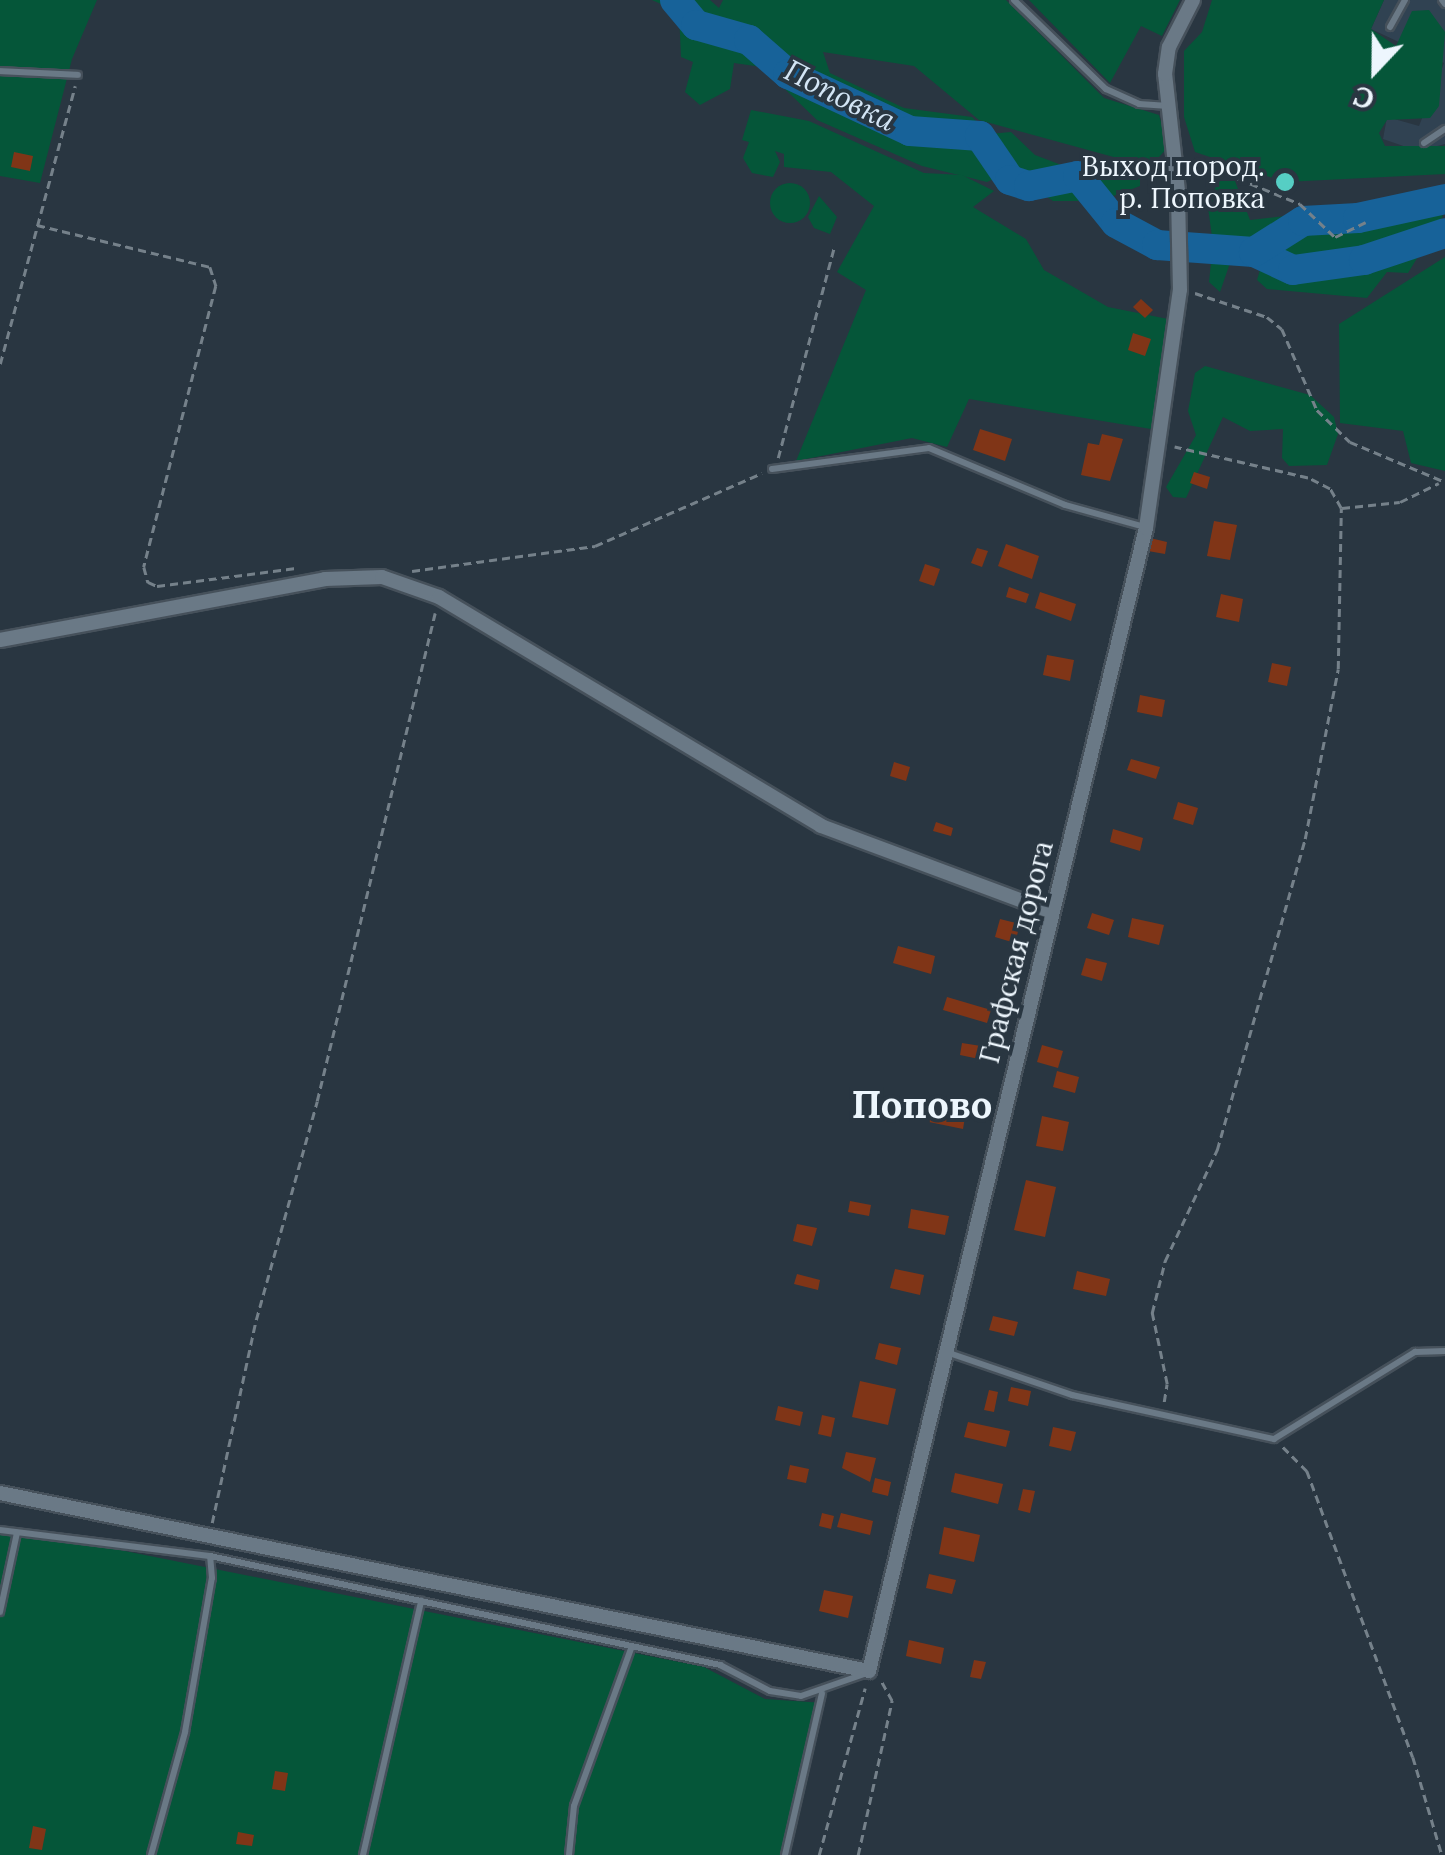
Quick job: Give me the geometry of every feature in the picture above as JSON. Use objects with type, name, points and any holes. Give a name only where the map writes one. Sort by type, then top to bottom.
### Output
[{"type":"street","points":[[1174,155],[1165,106],[1169,48],[1193,0]]},
{"type":"street","name":"Графская дорога","points":[[870,1668],[1146,528],[1180,290],[1174,155]]},
{"type":"street","points":[[0,640],[325,578],[382,577],[438,597],[821,826],[1052,912]]},
{"type":"street","points":[[0,1493],[870,1668]]},
{"type":"lane","points":[[1014,0],[1106,89],[1138,104],[1165,106]]},
{"type":"lane","points":[[1390,27],[1404,0]]},
{"type":"lane","points":[[0,71],[78,75]]},
{"type":"lane","points":[[1424,143],[1445,128]]},
{"type":"lane","points":[[772,469],[928,448],[1065,506],[1146,528]]},
{"type":"lane","points":[[944,1352],[1072,1395],[1274,1440],[1415,1352],[1445,1351]]},
{"type":"lane","points":[[0,1530],[210,1556],[421,1600],[720,1665],[770,1691],[822,1693],[870,1668]]},
{"type":"lane","points":[[0,1612],[17,1533]]},
{"type":"lane","points":[[151,1855],[185,1732],[212,1578],[210,1556]]},
{"type":"lane","points":[[363,1855],[421,1600]]},
{"type":"lane","points":[[569,1855],[574,1806],[632,1646]]},
{"type":"lane","points":[[785,1855],[822,1693]]},
{"type":"path","points":[[0,364],[78,75]]},
{"type":"path","points":[[1174,155],[1205,162],[1300,204],[1335,238],[1366,222]]},
{"type":"path","points":[[37,225],[210,268],[216,286],[144,567],[148,582],[156,586],[292,568],[325,578]]},
{"type":"path","points":[[382,577],[595,546],[772,469],[790,427],[834,247]]},
{"type":"path","points":[[1180,290],[1267,316],[1282,329],[1317,410],[1350,442],[1444,482]]},
{"type":"path","points":[[1159,443],[1308,478],[1330,489],[1340,508],[1338,669],[1305,839],[1217,1150],[1164,1261],[1152,1314],[1166,1384],[1162,1415]]},
{"type":"path","points":[[1340,508],[1400,502],[1444,482]]},
{"type":"path","points":[[212,1533],[212,1505],[256,1320],[317,1101],[438,597]]},
{"type":"path","points":[[1274,1440],[1307,1470],[1413,1757],[1442,1855]]},
{"type":"path","points":[[820,1855],[870,1668]]},
{"type":"path","points":[[858,1855],[892,1700],[870,1668]]},
{"type":"shaded area","points":[[1384,0],[1445,0],[1445,144],[1418,151],[1383,139],[1387,117],[1419,126],[1444,63],[1371,29]]},
{"type":"green space","points":[[0,0],[97,0],[72,59],[40,183],[0,176]]},
{"type":"green space","points":[[652,0],[710,0],[719,8],[723,0],[1006,0],[1104,98],[1159,115],[1168,147],[1150,167],[979,120],[914,66],[823,52],[830,73],[904,108],[972,117],[989,134],[1011,132],[1035,155],[1072,169],[1098,160],[1140,168],[1140,186],[1108,198],[1093,189],[1078,201],[1053,201],[1011,171],[987,182],[922,166],[817,120],[762,67],[734,63],[730,89],[700,105],[685,92],[693,62],[681,57],[679,12]]},
{"type":"green space","points":[[1029,0],[1180,0],[1162,36],[1141,26],[1110,83]]},
{"type":"green space","points":[[1212,0],[1384,0],[1371,29],[1396,46],[1412,11],[1429,10],[1445,32],[1439,106],[1430,118],[1387,120],[1379,133],[1385,146],[1445,146],[1445,174],[1285,182],[1195,152],[1184,117],[1184,51],[1202,32]]},
{"type":"green space","points":[[751,110],[809,121],[924,173],[962,175],[994,191],[973,207],[1026,239],[1044,270],[1108,307],[1173,320],[1151,429],[969,399],[947,447],[912,438],[796,461],[866,290],[837,272],[874,206],[831,172],[784,167],[784,154],[775,151],[780,162],[773,177],[752,173],[743,158],[749,142],[742,140]]},
{"type":"green space","points":[[1220,181],[1235,181],[1250,220],[1312,213],[1325,230],[1348,233],[1368,229],[1378,211],[1434,203],[1443,216],[1408,273],[1387,272],[1367,298],[1267,289],[1257,280],[1264,256],[1257,254],[1230,263],[1220,292],[1209,282],[1213,244],[1207,200]]},
{"type":"green space","points":[[790,183],[804,189],[810,203],[804,217],[790,223],[776,217],[770,203],[776,189]]},
{"type":"green space","points":[[819,196],[837,217],[830,234],[814,228],[808,217]]},
{"type":"green space","points":[[1445,257],[1445,471],[1411,463],[1403,431],[1340,423],[1339,324]]},
{"type":"green space","points":[[1205,366],[1310,395],[1334,417],[1338,434],[1327,465],[1289,466],[1282,458],[1283,429],[1250,431],[1223,417],[1186,498],[1173,497],[1166,487],[1196,435],[1188,411],[1195,373]]},
{"type":"green space","points":[[0,1526],[704,1667],[765,1699],[824,1703],[781,1855],[0,1855]]},
{"type":"building","points":[[14,152],[33,156],[30,171],[11,167]]},
{"type":"building","points":[[1141,299],[1153,310],[1145,318],[1133,307]]},
{"type":"building","points":[[1133,333],[1151,339],[1145,356],[1128,350]]},
{"type":"building","points":[[980,429],[1012,439],[1005,461],[973,450]]},
{"type":"building","points":[[1102,434],[1123,439],[1110,481],[1081,475],[1088,443],[1099,445]]},
{"type":"building","points":[[1194,472],[1210,477],[1207,489],[1190,483]]},
{"type":"building","points":[[1214,521],[1237,525],[1230,560],[1207,556]]},
{"type":"building","points":[[1150,538],[1167,542],[1165,554],[1148,551]]},
{"type":"building","points":[[1006,544],[1039,556],[1032,579],[998,566]]},
{"type":"building","points":[[977,548],[988,551],[982,567],[971,563]]},
{"type":"building","points":[[925,564],[940,569],[934,586],[919,581]]},
{"type":"building","points":[[1009,587],[1029,594],[1026,603],[1006,597]]},
{"type":"building","points":[[1040,592],[1076,604],[1071,621],[1035,608]]},
{"type":"building","points":[[1221,594],[1243,599],[1239,622],[1216,617]]},
{"type":"building","points":[[1047,655],[1074,660],[1070,681],[1043,675]]},
{"type":"building","points":[[1272,663],[1291,667],[1287,686],[1268,682]]},
{"type":"building","points":[[1140,695],[1165,700],[1162,717],[1137,712]]},
{"type":"building","points":[[1131,759],[1160,767],[1156,779],[1127,770]]},
{"type":"building","points":[[894,762],[910,767],[906,781],[890,776]]},
{"type":"building","points":[[1178,802],[1198,808],[1193,825],[1173,819]]},
{"type":"building","points":[[936,822],[953,828],[951,836],[933,831]]},
{"type":"building","points":[[1113,829],[1143,838],[1140,851],[1110,842]]},
{"type":"building","points":[[1092,913],[1114,920],[1109,935],[1087,928]]},
{"type":"building","points":[[1132,918],[1164,925],[1159,945],[1128,937]]},
{"type":"building","points":[[1000,919],[1020,924],[1015,943],[995,937]]},
{"type":"building","points":[[898,946],[935,956],[931,974],[893,963]]},
{"type":"building","points":[[1086,958],[1107,963],[1102,981],[1081,975]]},
{"type":"building","points":[[947,997],[991,1010],[987,1023],[943,1010]]},
{"type":"building","points":[[962,1043],[981,1046],[979,1059],[960,1055]]},
{"type":"building","points":[[1042,1045],[1063,1051],[1058,1068],[1037,1062]]},
{"type":"building","points":[[1057,1071],[1079,1077],[1075,1093],[1053,1087]]},
{"type":"building","points":[[932,1105],[966,1111],[963,1129],[929,1122]]},
{"type":"building","points":[[1042,1116],[1069,1122],[1063,1151],[1036,1146]]},
{"type":"building","points":[[1026,1180],[1056,1187],[1045,1237],[1014,1230]]},
{"type":"building","points":[[850,1201],[871,1205],[869,1216],[848,1212]]},
{"type":"building","points":[[911,1209],[949,1216],[945,1235],[908,1228]]},
{"type":"building","points":[[797,1224],[817,1228],[812,1246],[793,1241]]},
{"type":"building","points":[[895,1269],[924,1275],[920,1295],[890,1288]]},
{"type":"building","points":[[1077,1271],[1110,1279],[1106,1296],[1073,1289]]},
{"type":"building","points":[[797,1274],[820,1280],[818,1290],[794,1284]]},
{"type":"building","points":[[993,1316],[1018,1322],[1014,1336],[989,1330]]},
{"type":"building","points":[[879,1343],[901,1348],[897,1365],[875,1359]]},
{"type":"building","points":[[860,1381],[896,1389],[888,1425],[852,1417]]},
{"type":"building","points":[[1011,1387],[1031,1391],[1028,1406],[1008,1401]]},
{"type":"building","points":[[989,1390],[998,1392],[994,1412],[984,1410]]},
{"type":"building","points":[[778,1406],[803,1412],[800,1426],[775,1420]]},
{"type":"building","points":[[822,1415],[835,1418],[831,1437],[818,1434]]},
{"type":"building","points":[[968,1422],[1010,1431],[1006,1447],[964,1437]]},
{"type":"building","points":[[1053,1427],[1076,1432],[1071,1451],[1049,1446]]},
{"type":"building","points":[[846,1452],[876,1458],[870,1482],[842,1468]]},
{"type":"building","points":[[790,1465],[809,1469],[806,1483],[787,1479]]},
{"type":"building","points":[[955,1473],[1003,1484],[998,1504],[951,1492]]},
{"type":"building","points":[[875,1478],[891,1482],[888,1496],[872,1492]]},
{"type":"building","points":[[1023,1489],[1035,1491],[1030,1513],[1018,1510]]},
{"type":"building","points":[[822,1513],[834,1516],[831,1529],[819,1526]]},
{"type":"building","points":[[841,1513],[873,1521],[870,1535],[837,1527]]},
{"type":"building","points":[[944,1527],[980,1535],[974,1562],[939,1554]]},
{"type":"building","points":[[929,1574],[956,1580],[952,1594],[926,1588]]},
{"type":"building","points":[[824,1590],[853,1596],[848,1618],[819,1611]]},
{"type":"building","points":[[909,1640],[944,1648],[941,1664],[906,1656]]},
{"type":"building","points":[[974,1660],[986,1662],[981,1679],[970,1677]]},
{"type":"building","points":[[275,1771],[288,1773],[285,1791],[272,1789]]},
{"type":"building","points":[[33,1826],[46,1829],[42,1850],[29,1848]]},
{"type":"building","points":[[238,1832],[254,1835],[252,1846],[236,1844]]},
{"type":"waterway","name":"Поповка","points":[[675,0],[696,25],[749,40],[788,74],[910,131],[980,136],[1010,180],[1029,186],[1078,176],[1116,223],[1157,245],[1254,252],[1293,270],[1364,260],[1445,233]]},
{"type":"waterway","points":[[1254,252],[1303,221],[1358,218],[1445,199]]},
{"type":"place","name":"Выход пород. р. Поповка","points":[[1285,182]]},
{"type":"district","name":"Попово","points":[[922,1105]]}]
